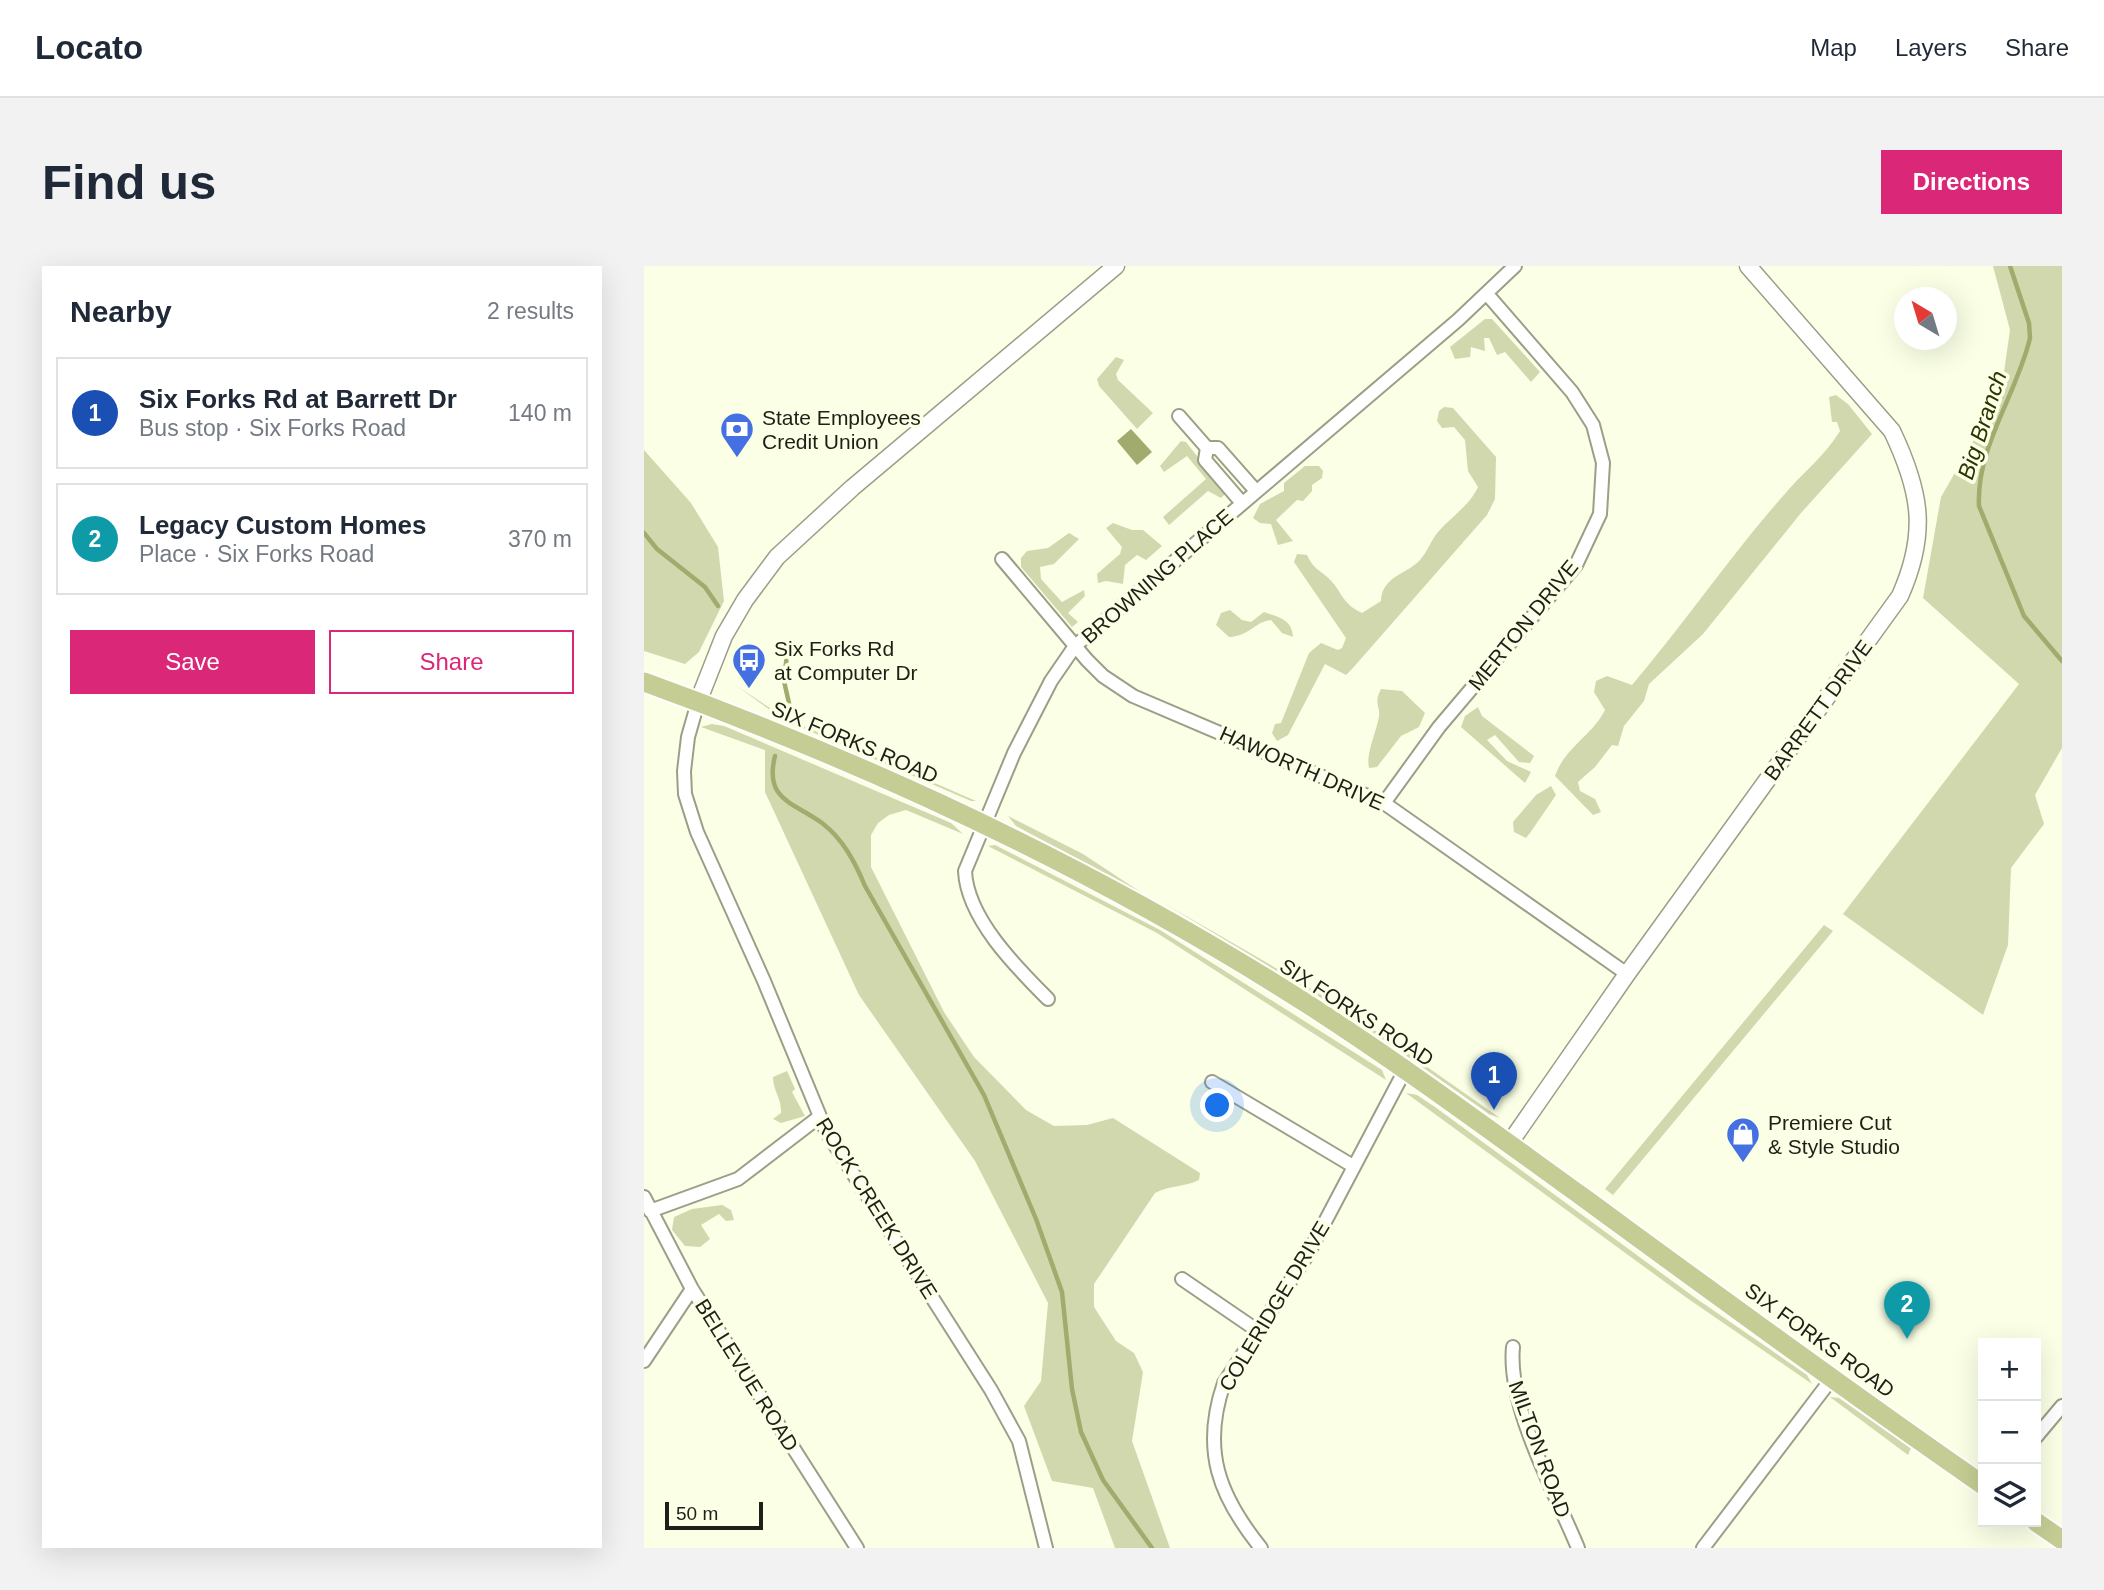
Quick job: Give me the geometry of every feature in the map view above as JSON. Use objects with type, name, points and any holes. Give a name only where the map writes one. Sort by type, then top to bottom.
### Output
[{"type":"main road","name":"SIX FORKS ROAD","points":[[644,682],[893,782],[983,823],[1059,861],[1219,950],[1405,1070],[1978,1481]]},
{"type":"main road","points":[[2041,1525],[2062,1540]]},
{"type":"street","points":[[698,702],[724,636],[745,600],[777,556],[843,496],[1116,266]]},
{"type":"street","name":"BROWNING PLACE","points":[[1048,999],[981,920],[966,892],[965,871],[983,823],[1036,708],[1075,646],[1487,294],[1515,266]]},
{"type":"street","name":"BARRETT DRIVE","points":[[1509,1144],[1627,974],[1900,596],[1917,547],[1918,505],[1907,462],[1892,431],[1748,266]]},
{"type":"street","name":"MERTON DRIVE","points":[[1384,803],[1439,727],[1576,565],[1600,514],[1602,463],[1593,425],[1572,392],[1487,294]]},
{"type":"street","points":[[1179,415],[1207,448],[1218,448],[1256,491]]},
{"type":"street","points":[[1207,448],[1205,460],[1242,503]]},
{"type":"street","name":"HAWORTH DRIVE","points":[[1002,559],[1103,676],[1133,696],[1384,803],[1627,974]]},
{"type":"street","name":"ROCK CREEK DRIVE","points":[[698,702],[688,737],[684,771],[685,794],[692,817],[770,994],[819,1117],[1009,1421],[1025,1460],[1046,1548]]},
{"type":"street","name":"COLERIDGE DRIVE","points":[[1261,1548],[1230,1507],[1217,1470],[1216,1412],[1224,1383],[1308,1254],[1405,1070]]},
{"type":"street","points":[[1212,1082],[1353,1166]]},
{"type":"street","points":[[650,1211],[738,1180],[819,1117]]},
{"type":"street","name":"BELLEVUE ROAD","points":[[644,1197],[692,1289],[857,1548]]},
{"type":"street","points":[[1182,1279],[1258,1332]]},
{"type":"street","points":[[644,1361],[692,1289]]},
{"type":"street","name":"MILTON ROAD","points":[[1513,1347],[1510,1370],[1518,1401],[1578,1548]]},
{"type":"street","points":[[1703,1548],[1833,1377]]},
{"type":"street","points":[[2041,1431],[2062,1406]]},
{"type":"shaded area","points":[[1993,266],[2062,266],[2062,748],[2035,795],[2044,824],[2011,868],[2008,945],[1983,1015],[1843,914],[2019,684],[1923,598],[1941,497],[2001,393],[2010,330]]},
{"type":"shaded area","points":[[1485,319],[1492,319],[1540,372],[1531,382],[1505,352],[1497,355],[1489,338],[1484,338],[1485,351],[1471,347],[1470,357],[1455,359],[1450,347]]},
{"type":"shaded area","points":[[1116,357],[1124,360],[1116,374],[1118,380],[1153,413],[1137,429],[1099,386],[1097,379]]},
{"type":"shaded area","points":[[1836,395],[1848,404],[1872,434],[1801,513],[1703,634],[1649,684],[1644,701],[1624,726],[1618,746],[1612,745],[1595,767],[1578,782],[1580,791],[1595,799],[1601,812],[1593,815],[1555,776],[1565,757],[1605,710],[1594,692],[1596,681],[1607,676],[1632,685],[1763,519],[1834,440],[1840,431],[1837,422],[1832,422],[1829,397]]},
{"type":"shaded area","points":[[1444,407],[1453,408],[1496,457],[1495,499],[1487,515],[1346,675],[1325,664],[1288,735],[1277,741],[1272,733],[1275,724],[1281,723],[1309,653],[1321,643],[1338,650],[1342,648],[1346,638],[1294,562],[1297,554],[1307,555],[1349,605],[1362,613],[1381,601],[1382,593],[1390,581],[1420,560],[1433,538],[1465,505],[1478,487],[1468,471],[1465,440],[1454,427],[1442,428],[1437,421],[1439,411]]},
{"type":"shaded area","points":[[1131,429],[1152,452],[1137,465],[1117,441]]},
{"type":"shaded area","points":[[1181,441],[1186,442],[1226,493],[1221,498],[1208,491],[1169,525],[1163,517],[1206,479],[1187,456],[1164,472],[1160,466]]},
{"type":"shaded area","points":[[644,450],[691,503],[718,547],[724,601],[699,652],[685,664],[644,651]]},
{"type":"shaded area","points":[[1305,466],[1319,466],[1323,471],[1322,478],[1312,485],[1312,491],[1303,501],[1297,500],[1276,520],[1293,541],[1278,545],[1271,524],[1260,523],[1253,518],[1260,504],[1284,491],[1284,483]]},
{"type":"shaded area","points":[[1113,523],[1132,530],[1143,530],[1162,546],[1146,560],[1137,555],[1125,565],[1123,584],[1106,581],[1098,583],[1097,574],[1120,554],[1122,547],[1106,528]]},
{"type":"shaded area","points":[[1069,533],[1079,539],[1054,564],[1040,567],[1041,579],[1062,602],[1084,590],[1085,596],[1068,613],[1078,622],[1072,627],[1021,567],[1021,558],[1027,551],[1048,548]]},
{"type":"shaded area","points":[[1230,610],[1242,620],[1251,622],[1264,612],[1279,617],[1290,626],[1293,637],[1282,633],[1271,620],[1229,637],[1216,625],[1221,613]]},
{"type":"shaded area","points":[[737,686],[785,718],[976,801],[782,719]]},
{"type":"shaded area","points":[[1381,689],[1402,691],[1425,713],[1419,727],[1401,736],[1377,767],[1369,768],[1369,754],[1379,716],[1377,700]]},
{"type":"shaded area","points":[[1478,707],[1482,716],[1534,756],[1530,763],[1519,762],[1495,735],[1487,740],[1507,761],[1531,772],[1525,783],[1461,727],[1465,716]]},
{"type":"shaded area","points":[[712,724],[724,726],[951,823],[963,834],[906,810],[889,815],[878,823],[871,835],[871,867],[944,1012],[974,1057],[1026,1110],[1054,1126],[1087,1125],[1113,1118],[1200,1173],[1199,1180],[1155,1193],[1094,1284],[1094,1307],[1116,1341],[1134,1353],[1143,1372],[1132,1441],[1170,1548],[1115,1548],[1093,1488],[1052,1481],[1024,1406],[1041,1381],[1048,1303],[975,1161],[859,995],[765,792],[765,750],[701,727]]},
{"type":"shaded area","points":[[1551,786],[1556,795],[1526,838],[1514,832],[1513,822],[1536,795]]},
{"type":"shaded area","points":[[1008,816],[1083,854],[1145,895],[1016,826]]},
{"type":"shaded area","points":[[995,845],[1160,930],[1382,1070],[1386,1080],[1157,933],[988,846]]},
{"type":"shaded area","points":[[1162,902],[1336,1003],[1500,1118],[1489,1114],[1338,1008]]},
{"type":"shaded area","points":[[1824,925],[1833,931],[1613,1195],[1605,1189]]},
{"type":"shaded area","points":[[787,1071],[795,1089],[792,1092],[805,1116],[781,1123],[773,1119],[781,1113],[773,1077]]},
{"type":"shaded area","points":[[1406,1093],[1417,1095],[1435,1107],[1694,1297],[1807,1375],[1812,1384],[1687,1298]]},
{"type":"shaded area","points":[[722,1205],[731,1210],[734,1220],[726,1221],[719,1214],[701,1225],[710,1239],[700,1247],[685,1246],[672,1230],[674,1217],[692,1209]]},
{"type":"shaded area","points":[[1830,1397],[1839,1398],[1911,1448],[1908,1455]]},
{"type":"waterway","name":"Big Branch","points":[[2010,266],[2029,323],[2030,338],[1990,442],[1980,484],[1979,506],[2024,616],[2062,661]]},
{"type":"waterway","points":[[644,533],[657,549],[705,587],[718,606]]},
{"type":"waterway","points":[[787,654],[784,681],[791,712]]},
{"type":"waterway","points":[[775,756],[773,771],[777,791],[791,804],[829,829],[848,852],[984,1095],[1036,1219],[1062,1292],[1072,1389],[1081,1432],[1103,1480],[1152,1548]]},
{"type":"place","name":"State Employees Credit Union","points":[[737,459]]},
{"type":"place","name":"Six Forks Rd at Computer Dr","points":[[749,690]]},
{"type":"place","name":"Six Forks Rd at Barrett Dr","points":[[1494,1110]]},
{"type":"place","name":"Premiere Cut & Style Studio","points":[[1743,1164]]},
{"type":"place","name":"Legacy Custom Homes","points":[[1907,1339]]}]
